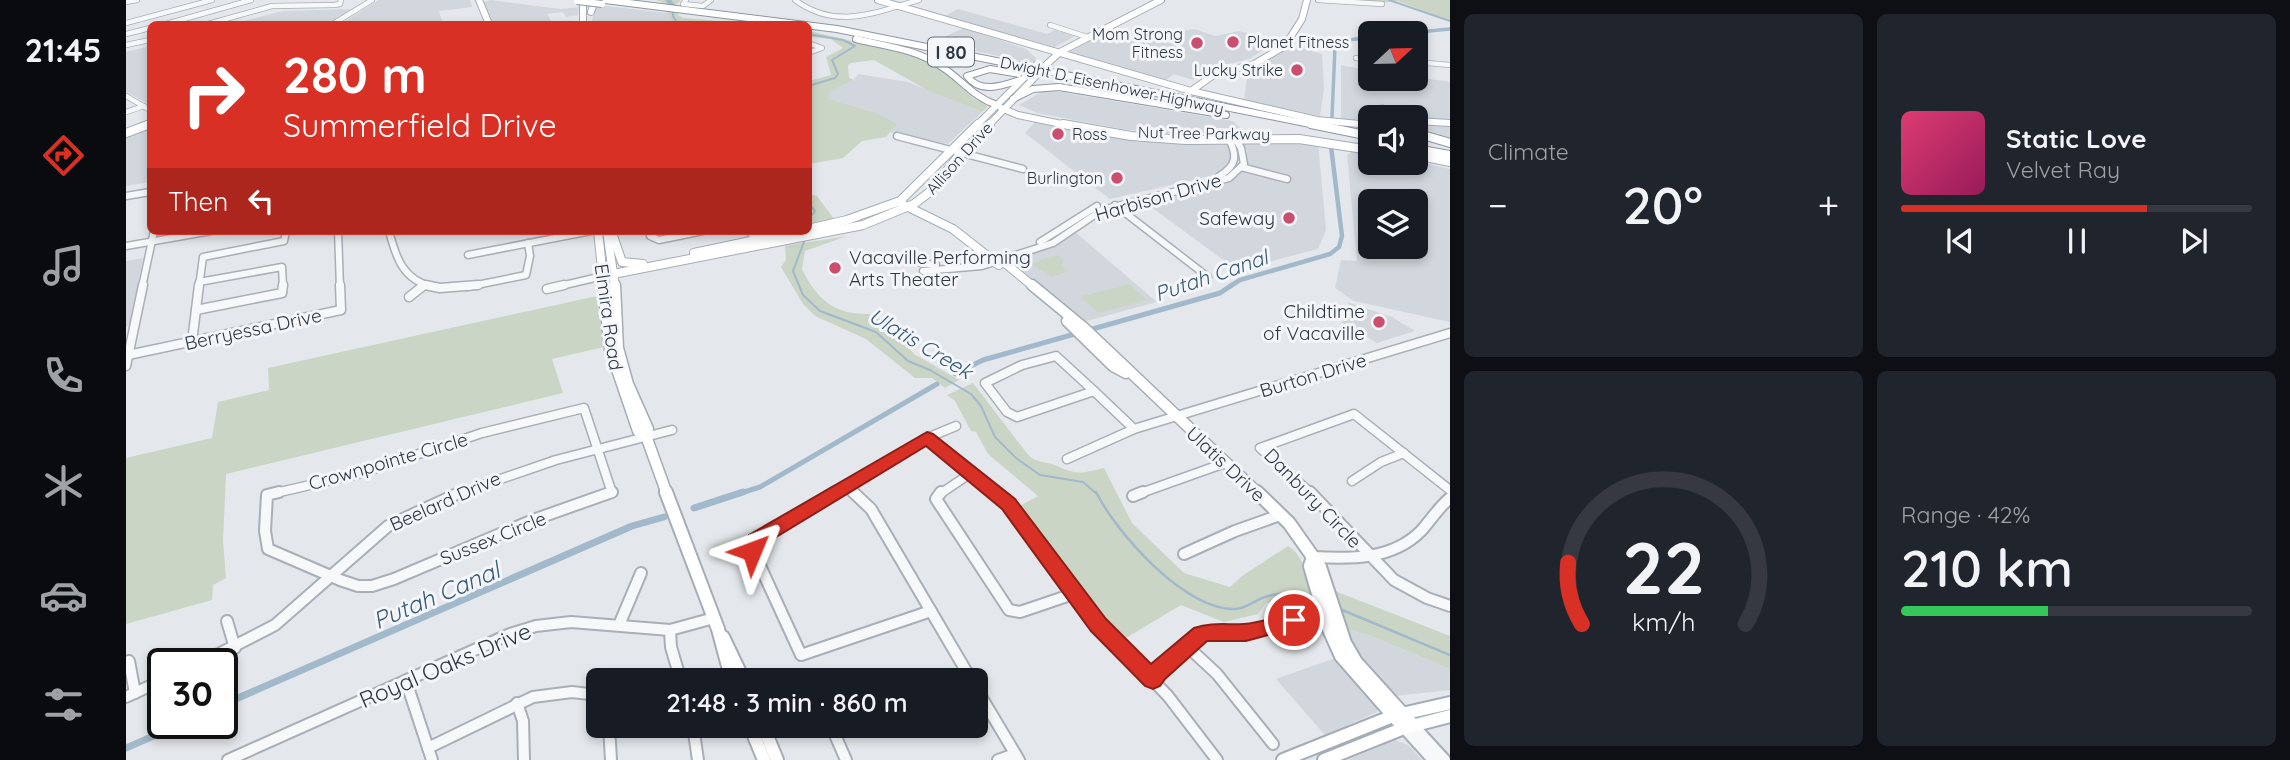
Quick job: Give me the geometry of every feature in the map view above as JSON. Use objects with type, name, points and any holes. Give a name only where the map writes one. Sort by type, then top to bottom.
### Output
[{"type":"highway","name":"Dwight D. Eisenhower Highway","points":[[575,0],[756,21]]},
{"type":"highway","name":"Dwight D. Eisenhower Highway","points":[[681,11],[767,21]]},
{"type":"highway","name":"Dwight D. Eisenhower Highway","points":[[812,26],[1057,76],[1358,143]]},
{"type":"highway","name":"Dwight D. Eisenhower Highway","points":[[812,29],[1358,132]]},
{"type":"highway","points":[[823,31],[931,60],[950,73],[972,95],[1006,105],[1033,89],[1059,87],[1230,115]]},
{"type":"highway","points":[[1027,80],[991,88],[975,84],[967,76],[973,71],[986,69],[1057,76],[1172,93],[1191,90]]},
{"type":"highway","points":[[1428,137],[1450,143]]},
{"type":"highway","points":[[1428,146],[1450,149]]},
{"type":"highway","points":[[1428,154],[1450,155]]},
{"type":"main road","points":[[479,0],[488,21]]},
{"type":"main road","points":[[878,0],[1054,53],[1191,90],[1313,119],[1342,124],[1358,123]]},
{"type":"main road","points":[[887,0],[1037,48],[1191,90]]},
{"type":"main road","name":"Allison Drive","points":[[1085,37],[1152,0]]},
{"type":"main road","name":"Allison Drive","points":[[814,230],[863,225],[907,207],[931,191],[1027,80],[1038,63],[1161,0]]},
{"type":"main road","points":[[1191,90],[1215,74],[1263,57],[1270,50],[1288,43],[1287,40],[1307,8],[1307,0]]},
{"type":"main road","points":[[584,21],[594,1]]},
{"type":"main road","points":[[588,21],[587,14],[594,1]]},
{"type":"main road","points":[[1230,69],[1254,64],[1279,47]]},
{"type":"main road","name":"Allison Drive","points":[[814,230],[898,202],[952,150],[1006,105],[1054,53]]},
{"type":"main road","points":[[1191,90],[1212,71],[1240,65]]},
{"type":"main road","name":"Nut Tree Parkway","points":[[1006,105],[1072,127],[1118,133],[1186,140],[1287,134],[1358,144]]},
{"type":"main road","name":"Nut Tree Parkway","points":[[1006,105],[1044,117],[1118,133],[1291,138],[1358,145]]},
{"type":"main road","points":[[1428,123],[1450,124]]},
{"type":"main road","points":[[126,134],[147,127]]},
{"type":"main road","points":[[1428,157],[1450,163]]},
{"type":"main road","name":"Ulatis Drive","points":[[898,202],[953,229],[1083,332],[1113,366],[1133,377],[1280,514],[1320,567],[1327,615],[1341,656],[1403,720]]},
{"type":"main road","name":"Elmira Road","points":[[599,235],[617,300],[618,348],[628,384],[648,429],[646,436],[719,633],[727,668]]},
{"type":"main road","name":"Elmira Road","points":[[608,235],[612,356],[638,431],[646,436]]},
{"type":"main road","points":[[610,235],[619,258],[628,264],[646,266]]},
{"type":"main road","name":"Allison Drive","points":[[646,266],[755,236],[777,235]]},
{"type":"main road","name":"Allison Drive","points":[[609,274],[794,235]]},
{"type":"main road","points":[[617,300],[624,277],[646,266]]},
{"type":"main road","name":"Ulatis Drive","points":[[1323,592],[1327,615],[1364,672],[1403,720]]},
{"type":"main road","points":[[1327,615],[1338,636],[1345,643]]},
{"type":"main road","name":"Elmira Road","points":[[719,633],[731,649],[739,668]]},
{"type":"main road","points":[[1283,760],[1450,702]]},
{"type":"main road","points":[[1324,760],[1403,720],[1450,716]]},
{"type":"main road","points":[[755,738],[764,760]]},
{"type":"main road","points":[[768,738],[777,760]]},
{"type":"street","points":[[126,2],[136,0]]},
{"type":"street","points":[[126,23],[212,0]]},
{"type":"street","points":[[178,21],[251,0]]},
{"type":"street","points":[[338,21],[372,0]]},
{"type":"street","points":[[685,0],[683,4],[701,6],[711,0]]},
{"type":"street","points":[[795,0],[813,11],[854,19],[866,18],[919,0]]},
{"type":"street","points":[[1318,0],[1382,5],[1334,0]]},
{"type":"street","points":[[221,21],[272,6],[341,2]]},
{"type":"street","points":[[184,7],[216,21]]},
{"type":"street","points":[[1050,25],[1085,37]]},
{"type":"street","points":[[126,34],[147,29]]},
{"type":"street","points":[[126,45],[147,41]]},
{"type":"street","points":[[812,44],[822,47],[812,52]]},
{"type":"street","points":[[1428,63],[1450,65]]},
{"type":"street","points":[[126,96],[147,108]]},
{"type":"street","points":[[126,116],[147,108]]},
{"type":"street","points":[[897,136],[1023,169]]},
{"type":"street","name":"Harbison Drive","points":[[994,260],[1053,243],[1087,217],[1115,205],[1214,183],[1231,176],[1241,167],[1243,155],[1231,137]]},
{"type":"street","name":"Harbison Drive","points":[[922,267],[969,269],[1055,236],[1079,215],[1096,206],[1225,174],[1233,167],[1237,158],[1231,137]]},
{"type":"street","points":[[1241,167],[1287,179]]},
{"type":"street","points":[[126,197],[147,193]]},
{"type":"street","points":[[1115,205],[1208,276]]},
{"type":"street","points":[[126,366],[130,330],[153,235]]},
{"type":"street","points":[[126,246],[187,235]]},
{"type":"street","points":[[192,342],[203,257],[284,241],[285,235]]},
{"type":"street","name":"Berryessa Drive","points":[[128,355],[341,310],[338,235]]},
{"type":"street","points":[[389,235],[390,244],[401,271],[407,278],[424,286],[455,289],[526,275],[530,256],[528,243]]},
{"type":"street","points":[[468,255],[570,235]]},
{"type":"street","points":[[650,235],[659,240],[683,235]]},
{"type":"street","points":[[196,310],[282,293],[284,270],[282,267],[199,282]]},
{"type":"street","name":"Allison Drive","points":[[547,289],[609,274]]},
{"type":"street","points":[[409,297],[424,286]]},
{"type":"street","name":"Burton Drive","points":[[1067,459],[1134,429],[1450,333]]},
{"type":"street","points":[[1095,391],[1017,417],[1007,412],[985,385],[986,382],[1022,365],[1056,356],[1095,391],[1134,429]]},
{"type":"street","name":"Crownpointe Circle","points":[[330,576],[280,557],[269,550],[266,542],[267,495],[358,474],[482,433],[584,408],[599,449]]},
{"type":"street","name":"Danbury Circle","points":[[1367,556],[1327,508],[1260,448],[1353,414],[1450,489]]},
{"type":"street","points":[[931,611],[801,656],[750,544],[927,438],[956,426]]},
{"type":"street","name":"Beelard Drive","points":[[235,648],[275,625],[386,526],[410,513],[514,471],[672,430]]},
{"type":"street","points":[[927,438],[1017,513],[1108,636],[1153,679],[1217,760]]},
{"type":"street","name":"Sussex Circle","points":[[330,576],[360,586],[382,583],[533,520],[612,493],[599,449]]},
{"type":"street","points":[[1352,481],[1381,462],[1404,453]]},
{"type":"street","points":[[1133,496],[1225,463]]},
{"type":"street","points":[[971,473],[941,492],[936,499],[1009,610],[1020,612],[1076,593]]},
{"type":"street","points":[[846,486],[871,509],[965,668]]},
{"type":"street","points":[[1313,557],[1367,556],[1394,550],[1409,542],[1450,498]]},
{"type":"street","points":[[1184,554],[1280,514]]},
{"type":"street","points":[[1367,556],[1394,581],[1416,594],[1450,606]]},
{"type":"street","points":[[619,625],[641,573]]},
{"type":"street","points":[[1153,679],[1157,672],[1206,632],[1246,633],[1294,620],[1327,615]]},
{"type":"street","name":"Royal Oaks Drive","points":[[228,760],[510,634],[536,626],[571,622],[670,630],[713,618]]},
{"type":"street","points":[[227,621],[235,648]]},
{"type":"street","points":[[670,630],[671,647],[677,668]]},
{"type":"street","points":[[1188,647],[1214,671],[1273,744]]},
{"type":"street","points":[[129,661],[131,695],[147,688]]},
{"type":"street","points":[[406,681],[432,760]]},
{"type":"street","points":[[428,748],[517,704],[554,693],[586,694]]},
{"type":"street","points":[[517,704],[523,721],[524,760]]},
{"type":"street","points":[[988,708],[1017,757],[998,760]]},
{"type":"street","name":"Ulatis Drive","points":[[1403,720],[1433,760]]},
{"type":"street","name":"Ulatis Drive","points":[[1403,720],[1445,760]]},
{"type":"street","points":[[610,738],[611,760]]},
{"type":"street","points":[[695,738],[698,760]]},
{"type":"street","points":[[836,738],[846,760]]},
{"type":"shaded area","points":[[379,0],[470,0],[472,7],[439,11],[442,21],[345,21]]},
{"type":"shaded area","points":[[490,0],[561,9],[579,7],[578,15],[566,17],[563,12],[547,14],[551,21],[492,21],[483,3]]},
{"type":"shaded area","points":[[596,5],[668,13],[672,21],[592,21]]},
{"type":"shaded area","points":[[353,9],[334,21],[244,21],[283,11]]},
{"type":"shaded area","points":[[958,9],[1047,34],[1055,30],[1075,36],[1055,47],[945,16]]},
{"type":"shaded area","points":[[964,28],[1026,49],[1036,58],[1032,63],[975,51],[977,48],[944,37]]},
{"type":"shaded area","points":[[1194,29],[1215,36],[1239,31],[1278,41],[1249,59],[1212,68],[1193,80],[1174,74],[1166,80],[1070,52],[1098,36],[1117,40],[1115,44]]},
{"type":"shaded area","points":[[1290,45],[1322,54],[1324,89],[1320,116],[1244,100],[1247,77],[1228,71],[1257,65]]},
{"type":"shaded area","points":[[147,47],[147,103],[126,92],[126,52]]},
{"type":"shaded area","points":[[1341,65],[1358,69],[1358,91],[1428,91],[1428,79],[1450,82],[1450,140],[1428,134],[1428,105],[1358,105],[1358,121],[1341,121]]},
{"type":"shaded area","points":[[858,74],[908,82],[982,112],[948,144],[890,132],[895,127],[877,113],[829,99],[830,92],[854,80]]},
{"type":"shaded area","points":[[1055,91],[1233,121],[1244,132],[1179,134],[1122,129],[1037,113],[1019,105],[1041,92]]},
{"type":"shaded area","points":[[1036,121],[1077,130],[1222,143],[1229,146],[1232,158],[1222,171],[1210,176],[1110,199],[1025,133]]},
{"type":"shaded area","points":[[147,130],[147,182],[126,186],[126,137]]},
{"type":"shaded area","points":[[1242,142],[1318,143],[1326,230],[1318,249],[1237,270],[1143,201],[1221,183],[1235,177],[1247,166],[1247,151]]},
{"type":"shaded area","points":[[1353,151],[1358,152],[1358,175],[1428,175],[1428,164],[1450,169],[1450,322],[1354,301],[1335,288],[1341,260],[1357,261],[1347,155]]},
{"type":"shaded area","points":[[1075,232],[1157,302],[1083,322],[1012,264],[1013,259],[1057,245]]},
{"type":"shaded area","points":[[143,258],[130,324],[126,327],[126,261]]},
{"type":"shaded area","points":[[1347,302],[1392,317],[1415,331],[1377,343],[1341,322],[1354,310]]},
{"type":"shaded area","points":[[1347,630],[1369,635],[1450,669],[1450,690],[1395,696],[1360,656]]},
{"type":"shaded area","points":[[1338,657],[1377,706],[1377,712],[1325,735],[1276,679]]},
{"type":"shaded area","points":[[1395,740],[1408,745],[1422,760],[1347,760]]},
{"type":"green space","points":[[656,0],[681,0],[676,5],[678,15],[683,18],[720,21],[672,21],[666,4]]},
{"type":"green space","points":[[1345,0],[1450,0],[1450,21],[1398,1],[1379,3]]},
{"type":"green space","points":[[812,32],[920,57],[943,70],[973,98],[988,106],[982,112],[927,90],[874,60],[851,63],[848,65],[849,78],[854,80],[830,92],[829,99],[877,113],[897,124],[886,137],[862,141],[843,158],[812,163],[812,80],[831,75],[826,57],[843,48],[831,39],[812,37]]},
{"type":"green space","points":[[812,195],[817,196],[834,219],[812,224]]},
{"type":"green space","points":[[847,236],[805,251],[802,269],[814,289],[828,304],[847,312],[870,314],[874,319],[881,319],[914,354],[959,380],[945,388],[932,378],[915,378],[866,339],[815,316],[803,304],[781,267],[786,260],[785,246]]},
{"type":"green space","points":[[1057,255],[1063,259],[1062,265],[1068,271],[1052,277],[1031,264]]},
{"type":"green space","points":[[1129,284],[1147,300],[1099,313],[1080,297]]},
{"type":"green space","points":[[597,296],[604,347],[552,359],[563,393],[226,474],[223,541],[226,578],[213,585],[212,600],[126,624],[126,458],[212,438],[218,402],[269,390],[268,368]]},
{"type":"green space","points":[[973,383],[1032,458],[1074,472],[1104,468],[1132,523],[1184,573],[1230,587],[1288,546],[1304,566],[1318,610],[1283,601],[1266,603],[1258,614],[1224,622],[1181,605],[1121,641],[1081,594],[1018,507],[1038,496],[988,454],[976,432],[971,431],[955,401],[947,395]]},
{"type":"green space","points":[[1335,591],[1450,636],[1450,669],[1369,635],[1347,630]]},
{"type":"waterway","name":"Ulatis Creek","points":[[668,0],[672,5]]},
{"type":"waterway","points":[[1389,0],[1450,21]]},
{"type":"waterway","name":"Ulatis Creek","points":[[672,5],[676,21]]},
{"type":"waterway","name":"Putah Canal","points":[[1428,31],[1450,29]]},
{"type":"waterway","name":"Ulatis Creek","points":[[812,35],[843,40],[855,46],[832,60],[838,74],[835,78],[812,85]]},
{"type":"waterway","name":"Putah Canal","points":[[1332,117],[1335,47],[1342,41],[1358,39]]},
{"type":"waterway","name":"Putah Canal","points":[[1229,287],[1240,280],[1330,254],[1339,247],[1342,236],[1331,146]]},
{"type":"waterway","name":"Ulatis Creek","points":[[812,208],[815,211],[812,215]]},
{"type":"waterway","name":"Ulatis Creek","points":[[805,239],[793,271],[803,295],[820,311],[876,332],[908,361],[930,370],[971,394],[981,406],[995,437],[1016,458],[1040,475],[1083,482],[1097,494]]},
{"type":"waterway","name":"Putah Canal","points":[[955,374],[983,360],[1220,293],[1229,287]]},
{"type":"waterway","name":"Putah Canal","points":[[738,494],[760,487],[937,384]]},
{"type":"waterway","name":"Putah Canal","points":[[694,508],[743,492]]},
{"type":"waterway","name":"Ulatis Creek","points":[[1096,492],[1136,548],[1155,567],[1195,597],[1216,606],[1235,609],[1243,608],[1261,598],[1283,593],[1312,599]]},
{"type":"waterway","name":"Putah Canal","points":[[238,698],[632,526],[664,517]]},
{"type":"waterway","name":"Ulatis Creek","points":[[1340,609],[1450,655]]},
{"type":"waterway","name":"Putah Canal","points":[[126,748],[147,739]]},
{"type":"place","name":"Planet Fitness","points":[[1233,42]]},
{"type":"place","name":"Mom Strong Fitness","points":[[1197,43]]},
{"type":"place","name":"Lucky Strike","points":[[1297,70]]},
{"type":"place","name":"Ross","points":[[1058,134]]},
{"type":"place","name":"Burlington","points":[[1117,178]]},
{"type":"place","name":"Safeway","points":[[1289,218]]},
{"type":"place","name":"Vacaville Performing Arts Theater","points":[[835,268]]},
{"type":"place","name":"Childtime of Vacaville","points":[[1379,322]]},
{"type":"route","points":[[752,551],[750,544],[756,540],[927,438],[1017,513],[1108,636],[1153,679],[1157,672],[1173,661],[1201,634],[1214,631],[1246,633],[1294,620]]}]
